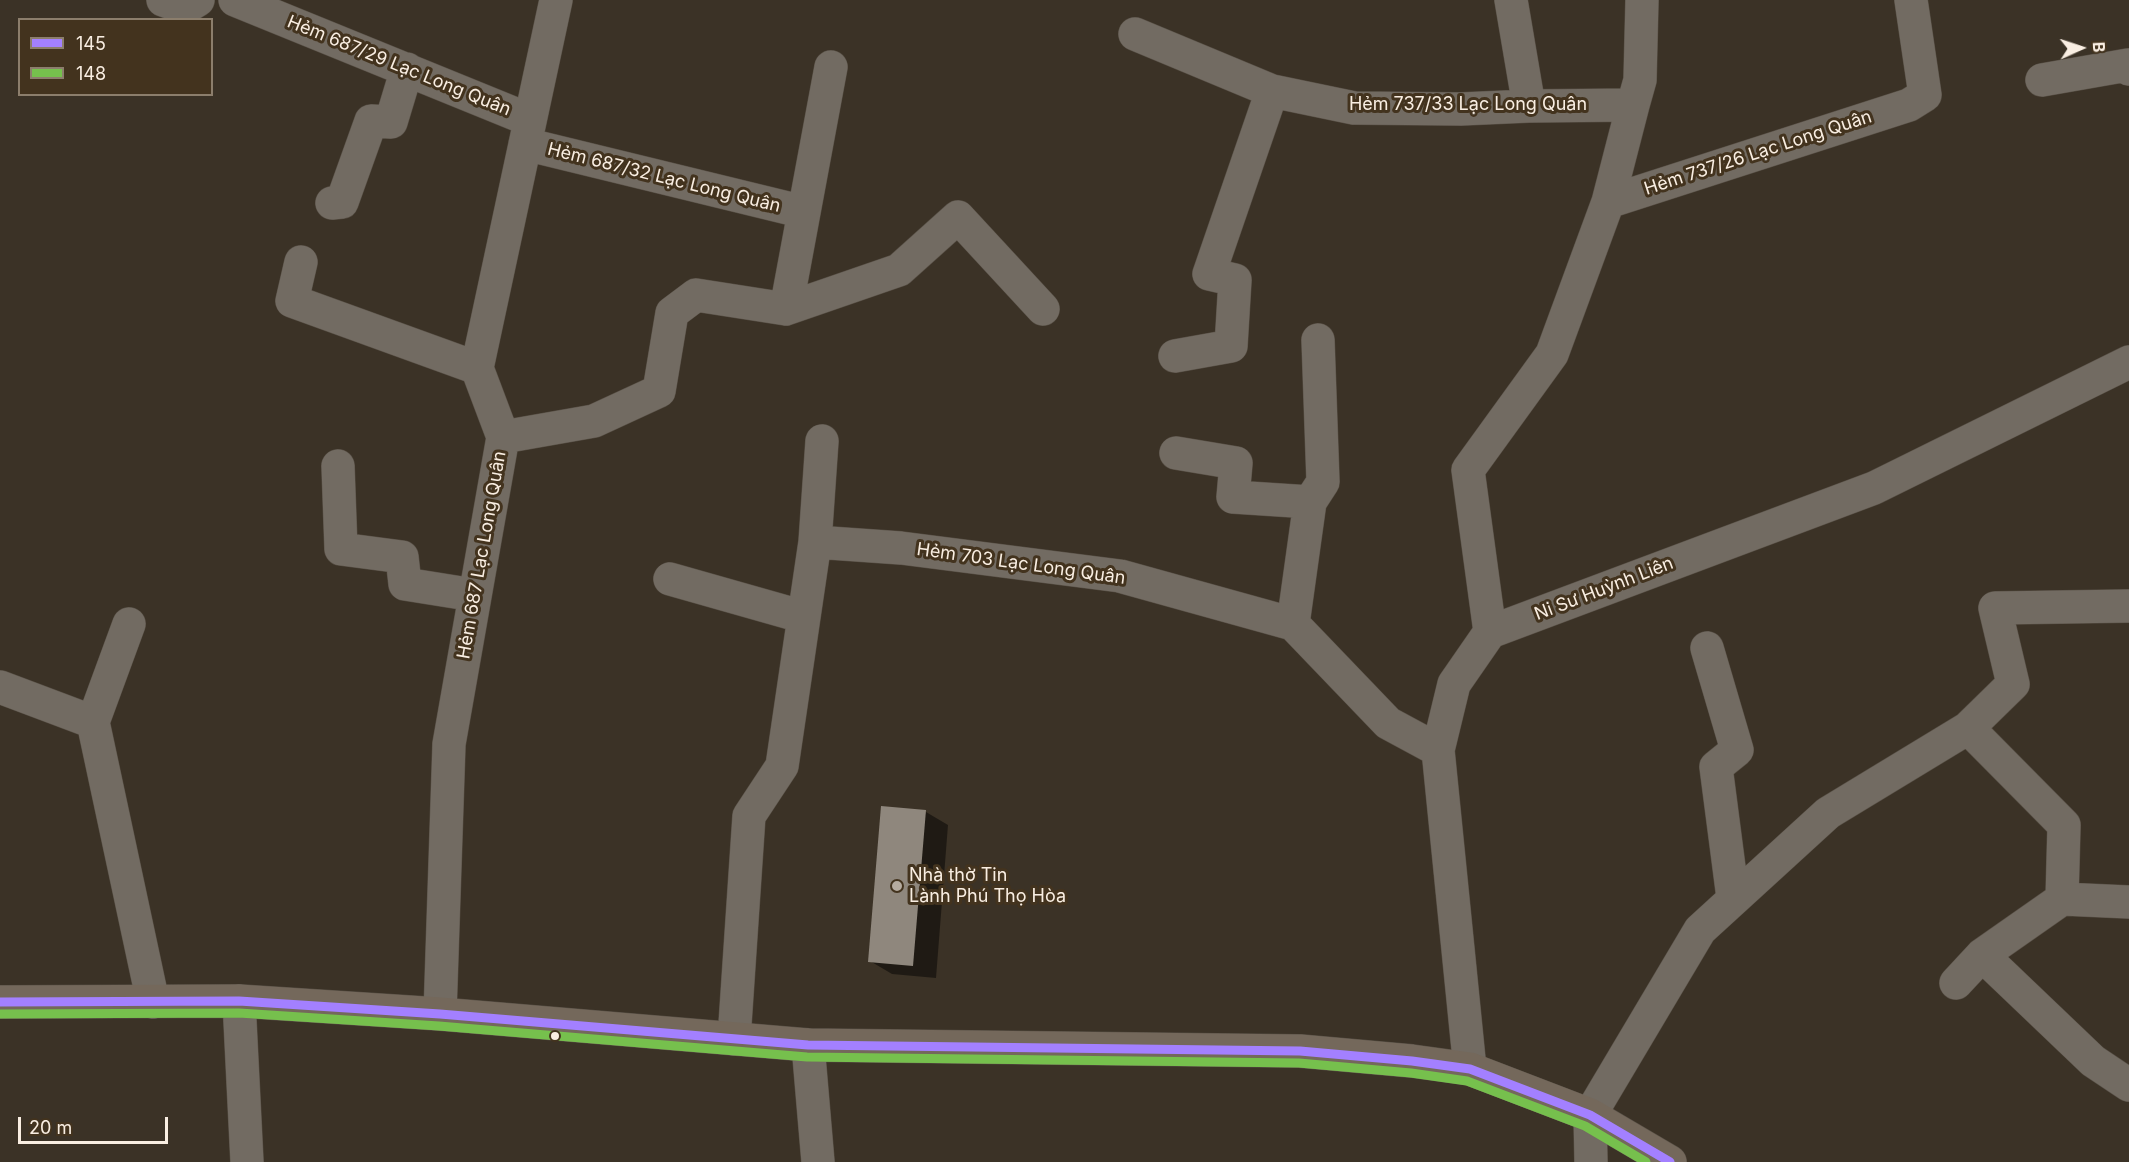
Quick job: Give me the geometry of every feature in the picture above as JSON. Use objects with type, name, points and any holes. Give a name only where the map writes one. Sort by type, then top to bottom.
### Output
[{"type":"main road","points":[[0,1002],[239,1001],[440,1014],[808,1045],[1300,1051],[1470,1069],[1590,1114],[1670,1162]]},
{"type":"street","points":[[163,0],[185,8],[198,0]]},
{"type":"street","name":"Hẻm 687/29 Lạc Long Quân","points":[[235,0],[268,6],[407,69],[527,132]]},
{"type":"street","points":[[301,262],[292,301],[477,368],[556,0]]},
{"type":"street","points":[[1511,0],[1529,106]]},
{"type":"street","points":[[1470,1069],[1438,750],[1454,684],[1490,632],[1468,470],[1552,354],[1608,202],[1640,80],[1642,0]]},
{"type":"street","name":"Hẻm 737/26 Lạc Long Quân","points":[[1608,202],[1909,105],[1925,95],[1911,0]]},
{"type":"street","name":"Hẻm 737/33 Lạc Long Quân","points":[[1135,34],[1272,90],[1354,108],[1461,109],[1633,105]]},
{"type":"street","points":[[2042,80],[2128,64],[2129,69]]},
{"type":"street","points":[[786,309],[831,67]]},
{"type":"street","points":[[332,203],[342,202],[371,121],[392,122],[407,69]]},
{"type":"street","points":[[1176,356],[1232,346],[1235,280],[1209,274],[1272,90]]},
{"type":"street","name":"Hẻm 687/32 Lạc Long Quân","points":[[527,132],[804,212]]},
{"type":"street","points":[[503,437],[594,421],[659,391],[672,312],[696,295],[786,309],[899,270],[958,217],[1043,309]]},
{"type":"street","points":[[1318,340],[1323,482],[1310,502],[1293,624],[1388,723],[1438,750]]},
{"type":"street","name":"Ni Sư Huỳnh Liên","points":[[1490,632],[1874,488],[2129,362]]},
{"type":"street","name":"Hẻm 687 Lạc Long Quân","points":[[440,1014],[449,744],[503,437],[477,368]]},
{"type":"street","points":[[734,1039],[748,816],[782,766],[815,542],[822,441]]},
{"type":"street","points":[[1176,453],[1236,463],[1233,497],[1310,502]]},
{"type":"street","points":[[338,466],[341,549],[402,558],[405,584],[474,595]]},
{"type":"street","name":"Hẻm 703 Lạc Long Quân","points":[[815,542],[901,548],[1120,576],[1293,624]]},
{"type":"street","points":[[670,579],[804,617]]},
{"type":"street","points":[[1591,1162],[1590,1114],[1700,930],[1828,813],[1968,728],[2013,684],[1995,608],[2129,606]]},
{"type":"street","points":[[129,624],[93,722],[153,1002]]},
{"type":"street","points":[[1707,648],[1737,750],[1716,767],[1733,898]]},
{"type":"street","points":[[0,687],[93,722]]},
{"type":"street","points":[[1968,728],[2064,825],[2062,899]]},
{"type":"street","points":[[1956,983],[1982,955],[2062,899],[2129,902]]},
{"type":"street","points":[[1982,955],[2093,1061],[2129,1085]]},
{"type":"street","points":[[239,1001],[248,1162]]},
{"type":"street","points":[[808,1045],[818,1162]]},
{"type":"building","name":"Nhà thờ Tin Lành Phú Thọ Hòa","points":[[881,806],[926,810],[913,966],[868,962]]},
{"type":"transit line","name":"145","points":[[0,1002],[239,1001],[440,1014],[808,1045],[1300,1051],[1412,1061],[1470,1069],[1590,1115],[1670,1162]]},
{"type":"transit line","name":"148","points":[[0,1014],[239,1013],[439,1026],[807,1057],[1299,1063],[1411,1073],[1467,1081],[1585,1126],[1646,1162]]},
{"type":"place","name":"Nhà thờ Tin Lành Phú Thọ Hòa","points":[[897,886]]}]
